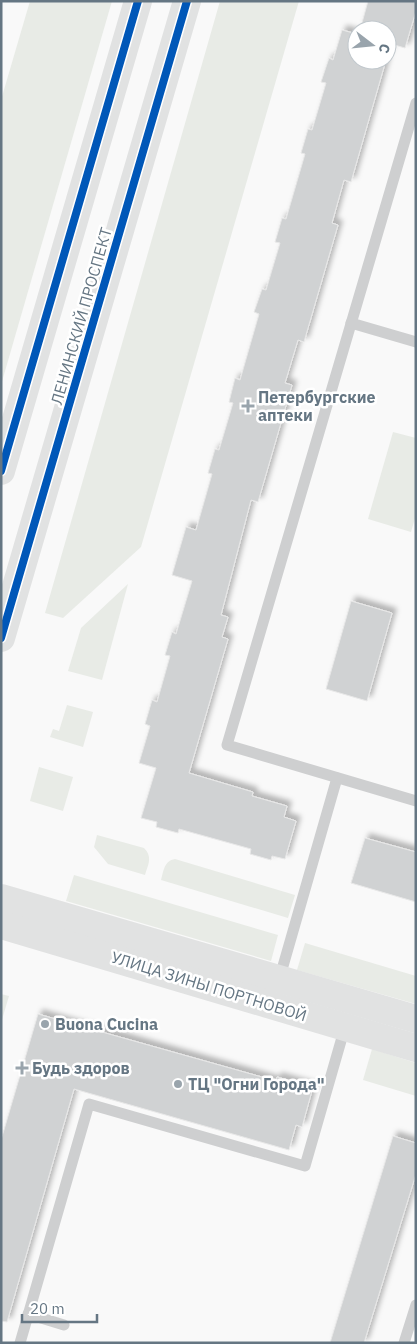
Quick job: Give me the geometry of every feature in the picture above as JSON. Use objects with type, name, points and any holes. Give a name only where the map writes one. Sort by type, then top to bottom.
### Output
[{"type":"main road","name":"ЛЕНИНСКИЙ ПРОСПЕКТ","points":[[1,472],[138,1]]},
{"type":"main road","name":"ЛЕНИНСКИЙ ПРОСПЕКТ","points":[[1,638],[187,1]]},
{"type":"main road","name":"УЛИЦА ЗИНЫ ПОРТНОВОЙ","points":[[1,898],[275,992],[349,1014],[416,1048]]},
{"type":"main road","name":"УЛИЦА ЗИНЫ ПОРТНОВОЙ","points":[[1,925],[275,992]]},
{"type":"main road","name":"УЛИЦА ЗИНЫ ПОРТНОВОЙ","points":[[349,1014],[416,1019]]},
{"type":"lane","points":[[416,103],[227,745],[416,801]]},
{"type":"lane","points":[[351,323],[416,342]]},
{"type":"lane","points":[[275,992],[338,778]]},
{"type":"lane","points":[[20,1343],[89,1104],[305,1166],[349,1014]]},
{"type":"lane","points":[[404,1343],[416,1305]]},
{"type":"lane","points":[[28,1314],[64,1325]]},
{"type":"shaded area","points":[[30,1],[112,1],[1,385],[1,100]]},
{"type":"shaded area","points":[[220,1],[299,1],[141,547],[63,618],[45,613]]},
{"type":"shaded area","points":[[393,432],[416,438],[416,515],[411,532],[368,519]]},
{"type":"shaded area","points":[[128,584],[102,680],[68,671],[81,628]]},
{"type":"shaded area","points":[[67,705],[93,712],[83,747],[50,737],[53,729],[59,731]]},
{"type":"shaded area","points":[[39,767],[73,777],[63,811],[30,801]]},
{"type":"shaded area","points":[[97,835],[144,848],[149,858],[145,875],[108,864],[94,847]]},
{"type":"shaded area","points":[[175,859],[295,895],[288,918],[161,880],[167,864]]},
{"type":"shaded area","points":[[74,875],[278,935],[271,961],[66,901]]},
{"type":"shaded area","points":[[305,943],[416,976],[416,1004],[297,970]]},
{"type":"shaded area","points":[[1,994],[9,996],[1,1023]]},
{"type":"shaded area","points":[[372,1049],[416,1063],[416,1096],[363,1080]]},
{"type":"building","points":[[368,1],[416,1],[416,11],[405,48],[397,46],[397,20],[363,20]]},
{"type":"building","points":[[342,30],[347,31],[347,70],[383,70],[351,182],[344,180],[332,223],[338,225],[304,342],[298,340],[285,383],[292,385],[258,502],[251,500],[221,615],[228,617],[222,637],[228,639],[189,773],[253,792],[252,796],[287,806],[284,817],[296,821],[285,859],[272,856],[271,860],[250,854],[251,849],[179,829],[178,833],[156,827],[157,822],[141,818],[156,768],[139,763],[150,726],[145,724],[152,700],[157,702],[170,656],[165,655],[172,632],[176,634],[192,581],[172,575],[186,527],[196,530],[212,474],[208,473],[215,449],[219,450],[233,403],[229,402],[235,378],[240,380],[259,314],[254,312],[262,289],[266,290],[280,243],[275,242],[282,218],[286,219],[305,154],[301,153],[308,129],[312,130],[326,83],[321,82],[329,58],[333,60]]},
{"type":"building","points":[[351,601],[392,613],[367,701],[326,689]]},
{"type":"building","points":[[365,838],[416,852],[416,902],[351,883]]},
{"type":"building","name":"ТЦ \"Огни Города\"","points":[[38,1014],[276,1081],[277,1077],[313,1087],[302,1127],[296,1125],[289,1150],[74,1089],[7,1322],[1,1321],[1,1140]]},
{"type":"building","points":[[393,1136],[416,1143],[416,1174],[364,1343],[330,1343]]},
{"type":"cycle path","points":[[1,471],[138,1]]},
{"type":"cycle path","points":[[1,638],[187,1]]},
{"type":"place","name":"Петербургские аптеки","points":[[248,406]]},
{"type":"place","name":"Buona Cucina","points":[[45,1024]]},
{"type":"place","name":"Будь здоров","points":[[22,1068]]},
{"type":"place","name":"ТЦ \"Огни Города\"","points":[[178,1084]]}]
